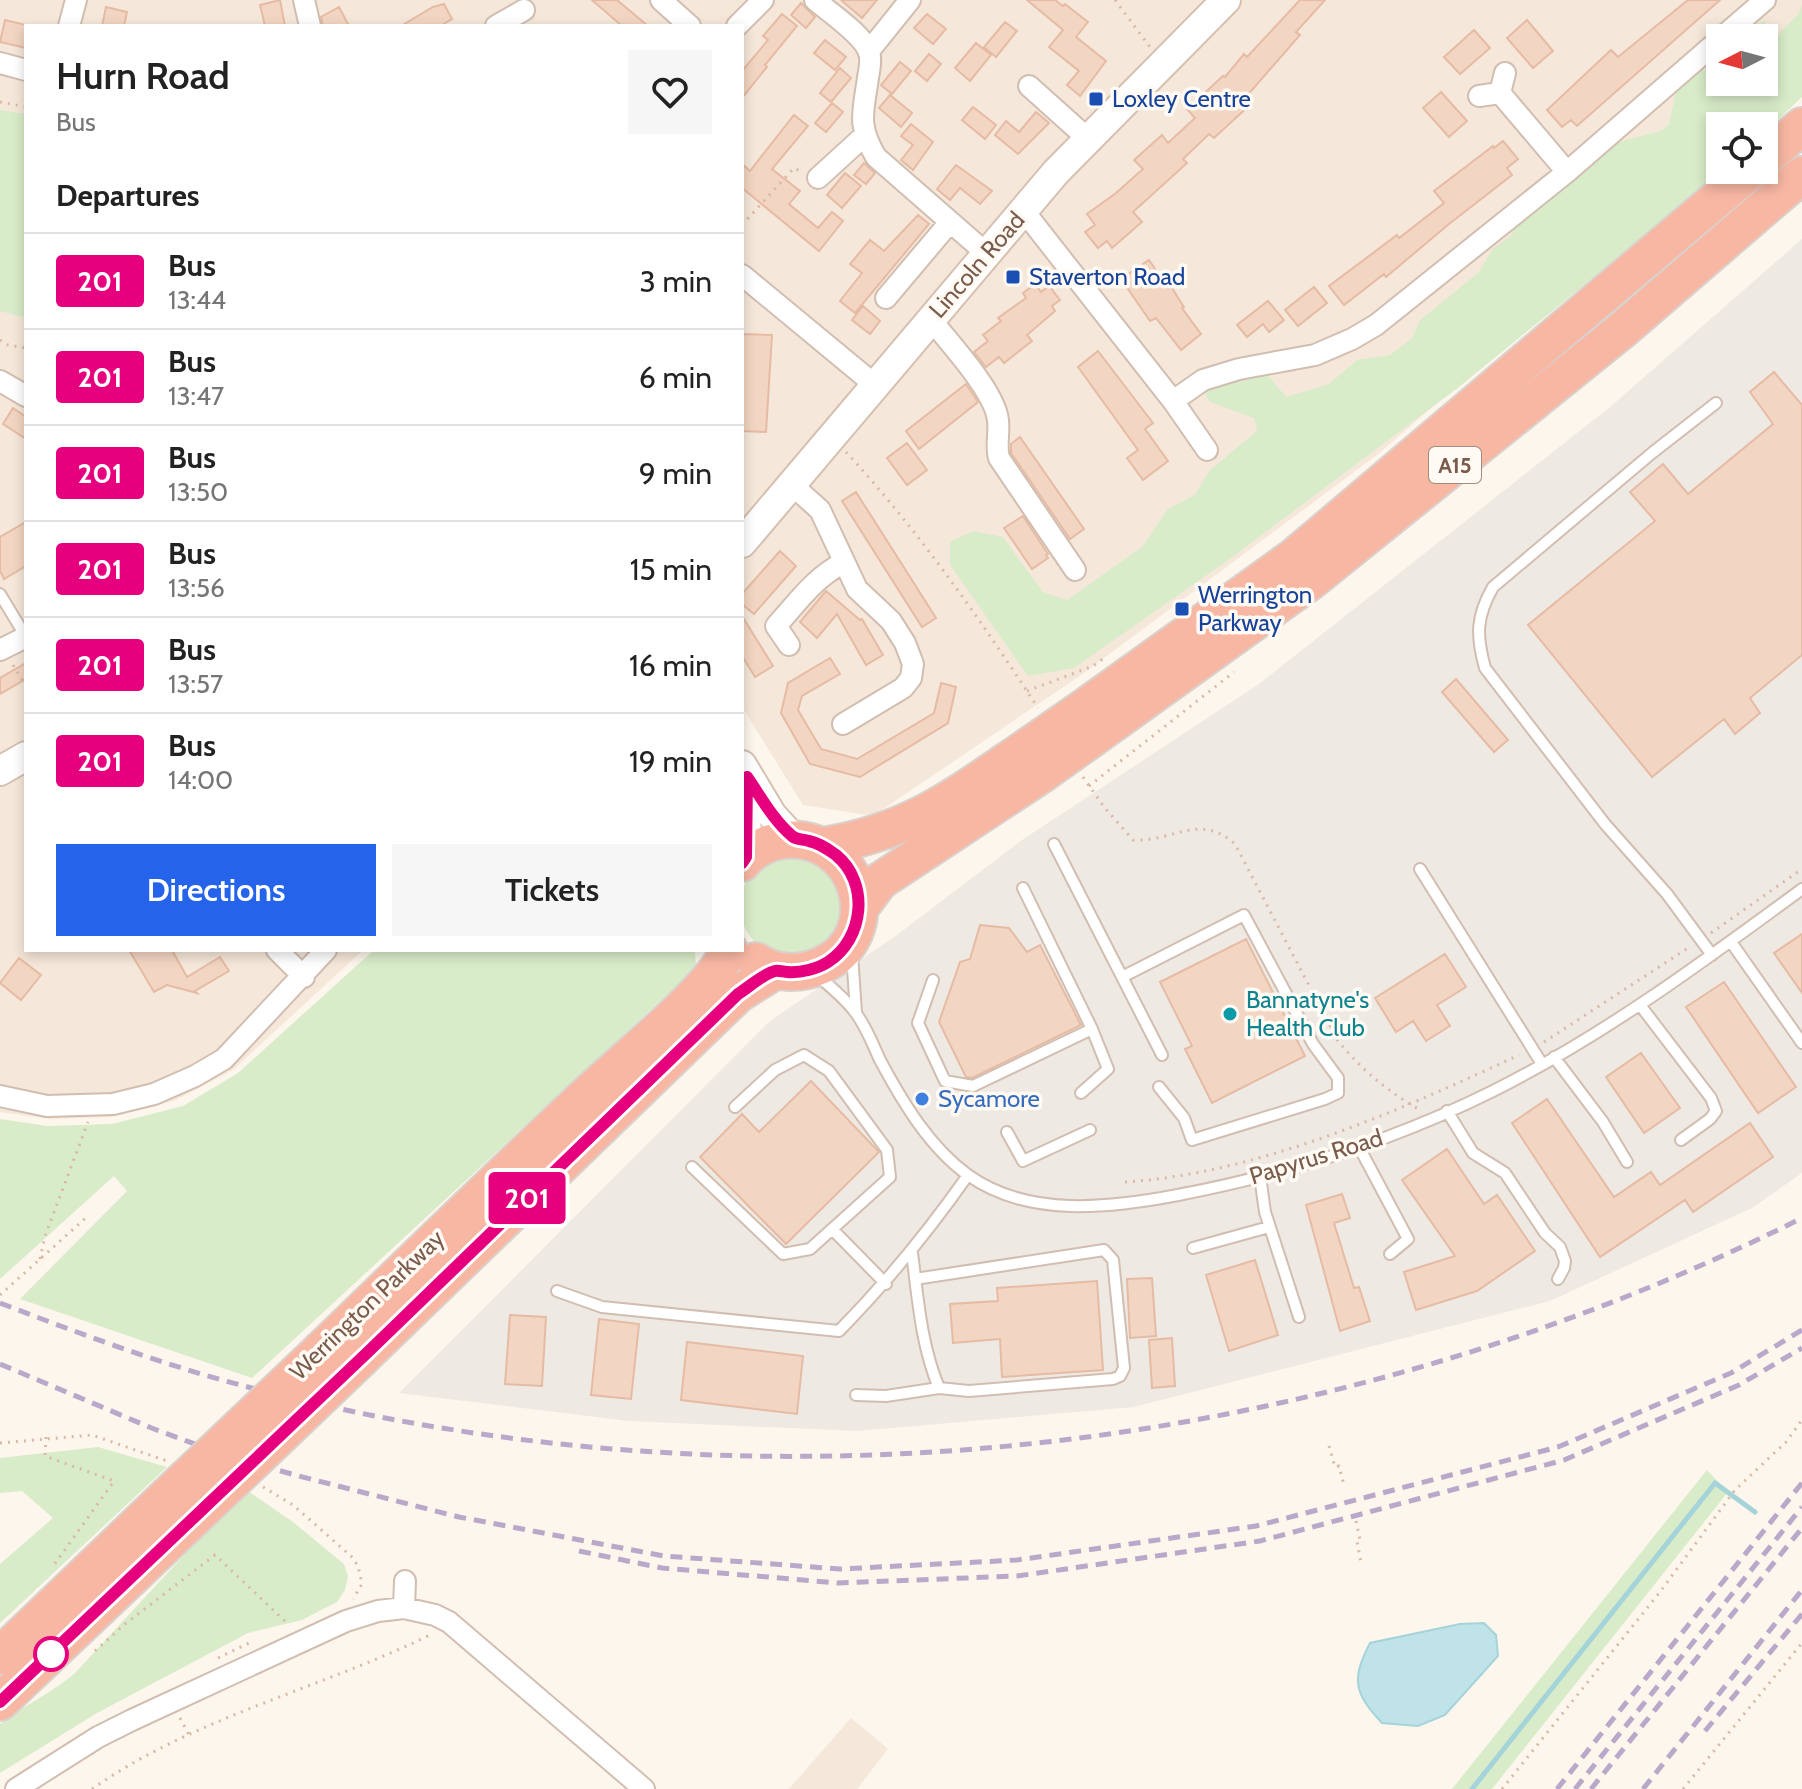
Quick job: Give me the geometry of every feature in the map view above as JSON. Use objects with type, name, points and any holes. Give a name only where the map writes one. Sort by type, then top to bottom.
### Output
[{"type":"highway","points":[[1778,147],[1802,126]]},
{"type":"highway","name":"A15","points":[[855,924],[880,881],[1086,724],[1311,581],[1621,331],[1802,175]]},
{"type":"highway","name":"A15","points":[[1086,724],[1294,557],[1734,184]]},
{"type":"highway","name":"A15","points":[[809,842],[861,840],[911,822],[1034,761]]},
{"type":"highway","points":[[744,860],[761,847],[777,841],[809,842],[839,857],[851,872],[857,890],[855,924],[840,952],[827,963],[800,972],[776,970],[761,964],[744,950]]},
{"type":"highway","name":"Werrington Parkway","points":[[335,1360],[520,1157],[688,1000],[721,965],[728,952]]},
{"type":"highway","name":"Werrington Parkway","points":[[0,1656],[178,1492],[335,1360],[738,994],[776,970]]},
{"type":"highway","name":"Werrington Parkway","points":[[0,1702],[178,1492]]},
{"type":"street","points":[[70,24],[76,0]]},
{"type":"street","points":[[304,0],[310,24]]},
{"type":"street","points":[[661,0],[688,24]]},
{"type":"street","points":[[739,24],[763,0]]},
{"type":"street","points":[[815,0],[863,42],[869,51],[862,119],[864,136],[876,157],[986,253]]},
{"type":"street","points":[[869,51],[910,0]]},
{"type":"street","name":"Lincoln Road","points":[[744,541],[930,318],[1087,138],[1226,0]]},
{"type":"street","points":[[1738,24],[1765,0]]},
{"type":"street","points":[[500,24],[525,12]]},
{"type":"street","points":[[1173,401],[1203,380],[1239,369],[1315,355],[1376,325],[1567,172],[1706,52]]},
{"type":"street","points":[[0,63],[24,69]]},
{"type":"street","points":[[1479,96],[1502,83],[1567,172]]},
{"type":"street","points":[[1029,86],[1087,138]]},
{"type":"street","points":[[818,178],[864,136]]},
{"type":"street","points":[[1023,210],[1173,401],[1207,450]]},
{"type":"street","points":[[886,298],[950,222]]},
{"type":"street","points":[[744,277],[875,385]]},
{"type":"street","points":[[930,318],[986,391],[998,417],[996,446],[999,458],[1075,570]]},
{"type":"street","points":[[0,381],[24,395]]},
{"type":"street","points":[[791,484],[820,510],[857,589],[891,621],[905,643],[913,664],[911,678],[903,688],[843,724]]},
{"type":"street","points":[[789,645],[776,626],[829,570],[843,563]]},
{"type":"street","points":[[2,650],[24,638]]},
{"type":"street","points":[[0,771],[24,757]]},
{"type":"street","points":[[745,771],[772,815],[809,842]]},
{"type":"street","points":[[744,860],[745,771]]},
{"type":"street","points":[[279,952],[304,977]]},
{"type":"street","points":[[0,1096],[47,1106],[89,1106],[154,1094],[224,1059],[324,952]]},
{"type":"street","points":[[404,1608],[405,1581]]},
{"type":"street","points":[[16,1789],[109,1731],[358,1617],[404,1608],[449,1622],[644,1789]]},
{"type":"lane","points":[[1712,955],[1667,894],[1605,824],[1485,668],[1478,642],[1481,609],[1493,587],[1716,403]]},
{"type":"lane","points":[[0,594],[24,634]]},
{"type":"lane","points":[[1054,844],[1162,1055]]},
{"type":"lane","points":[[1420,869],[1542,1064]]},
{"type":"lane","points":[[1023,888],[1092,1029],[1108,1069],[1081,1093]]},
{"type":"lane","name":"Papyrus Road","points":[[811,969],[856,1012],[895,1087],[931,1139],[968,1175],[996,1191],[1057,1207],[1126,1205],[1260,1176],[1359,1147],[1493,1091],[1640,1005],[1802,889]]},
{"type":"lane","points":[[1122,977],[1244,915],[1313,1044],[1338,1078],[1338,1093],[1325,1099],[1192,1140],[1184,1118],[1159,1087]]},
{"type":"lane","name":"Papyrus Road","points":[[855,924],[856,1012]]},
{"type":"lane","points":[[1731,942],[1802,1043]]},
{"type":"lane","points":[[933,980],[918,1023],[945,1081],[973,1086],[1092,1029]]},
{"type":"lane","points":[[1640,1005],[1711,1098],[1716,1111],[1681,1140]]},
{"type":"lane","points":[[692,1167],[783,1254],[810,1249],[890,1177],[887,1150],[829,1071],[804,1055],[775,1070],[735,1107]]},
{"type":"lane","points":[[1554,1057],[1603,1122],[1627,1162]]},
{"type":"lane","points":[[1447,1111],[1473,1153],[1505,1173],[1545,1233],[1560,1247],[1565,1261],[1558,1279]]},
{"type":"lane","points":[[1007,1132],[1023,1161],[1090,1130]]},
{"type":"lane","points":[[1359,1147],[1408,1239],[1390,1254]]},
{"type":"lane","points":[[557,1291],[602,1307],[839,1331],[912,1253],[968,1175]]},
{"type":"lane","points":[[1260,1176],[1269,1227],[1299,1317]]},
{"type":"lane","points":[[1193,1248],[1269,1227]]},
{"type":"lane","points":[[833,1230],[886,1284]]},
{"type":"lane","points":[[856,1395],[886,1396],[939,1388],[969,1391],[1113,1379],[1120,1376],[1124,1368],[1113,1260],[1104,1250],[915,1279]]},
{"type":"lane","points":[[912,1253],[928,1360],[939,1388]]},
{"type":"path","points":[[1115,0],[1162,62]]},
{"type":"path","points":[[0,102],[24,107]]},
{"type":"path","points":[[744,223],[794,168],[818,178]]},
{"type":"path","points":[[0,340],[24,348]]},
{"type":"path","points":[[840,447],[887,497],[1040,710]]},
{"type":"path","points":[[2,650],[24,683]]},
{"type":"path","points":[[1027,691],[1093,666],[1105,657]]},
{"type":"path","points":[[1089,786],[1234,672]]},
{"type":"path","points":[[1125,1182],[1171,1178],[1243,1161],[1411,1106],[1533,1049],[1702,939],[1802,869]]},
{"type":"path","points":[[40,1259],[45,1236],[88,1126],[89,1106]]},
{"type":"path","points":[[0,1295],[89,1215]]},
{"type":"path","points":[[1502,1789],[1660,1592],[1735,1490],[1786,1442],[1802,1420]]},
{"type":"path","points":[[0,1443],[92,1435],[178,1492]]},
{"type":"path","points":[[46,1437],[45,1456],[114,1481],[52,1567]]},
{"type":"path","points":[[1329,1446],[1344,1485]]},
{"type":"path","points":[[261,1486],[293,1505],[351,1556],[361,1576],[359,1592]]},
{"type":"path","points":[[1356,1521],[1361,1563]]},
{"type":"path","points":[[87,1659],[125,1624],[215,1555],[305,1641]]},
{"type":"path","points":[[92,1789],[189,1735],[379,1659],[435,1633],[449,1622]]},
{"type":"path","points":[[1683,1789],[1802,1643]]},
{"type":"shaded area","points":[[0,0],[1802,0],[1802,83],[1778,96],[1778,24],[1706,24],[1706,96],[1777,96],[1747,112],[1706,112],[1706,170],[1377,455],[1084,673],[873,816],[803,805],[744,710],[744,24],[24,24],[24,952],[361,952],[233,1070],[176,1100],[110,1117],[50,1119],[0,1112]]},
{"type":"shaded area","points":[[1802,239],[1802,1173],[1752,1208],[1550,1301],[1134,1407],[857,1431],[629,1421],[399,1393],[770,1021],[897,935],[1022,840],[1259,684],[1610,407]]},
{"type":"shaded area","points":[[851,1718],[888,1749],[857,1789],[789,1789]]},
{"type":"green space","points":[[1802,4],[1802,97],[1778,120],[1778,112],[1706,112],[1708,184],[1459,387],[1231,558],[1074,668],[1028,676],[950,565],[950,542],[973,531],[1003,537],[1043,592],[1067,600],[1142,547],[1168,509],[1195,495],[1209,471],[1257,431],[1254,418],[1210,402],[1204,392],[1211,386],[1233,376],[1268,375],[1286,397],[1329,384],[1357,360],[1390,355],[1412,338],[1420,320],[1479,272],[1493,248],[1510,237],[1522,216],[1614,143],[1661,131],[1669,124],[1677,86],[1694,71],[1706,70],[1706,96],[1778,96],[1778,35],[1799,13]]},
{"type":"green space","points":[[0,110],[24,114],[24,316],[0,311]]},
{"type":"green space","points":[[781,856],[801,856],[819,864],[833,878],[841,896],[841,916],[833,934],[819,948],[801,956],[772,953],[755,942],[744,925],[744,887],[755,870]]},
{"type":"green space","points":[[372,952],[695,952],[696,968],[252,1378],[20,1299],[127,1191],[114,1176],[0,1279],[0,1119],[47,1126],[112,1124],[183,1106],[238,1073]]},
{"type":"green space","points":[[98,1447],[167,1467],[0,1623],[0,1564],[53,1518],[22,1491],[0,1493],[0,1458]]},
{"type":"green space","points":[[1707,1470],[1728,1492],[1492,1789],[1452,1789]]},
{"type":"green space","points":[[245,1489],[293,1522],[344,1564],[348,1576],[345,1590],[337,1602],[302,1620],[248,1633],[97,1713],[0,1773],[0,1724],[75,1673]]},
{"type":"water","points":[[1484,1623],[1496,1635],[1498,1656],[1445,1715],[1418,1726],[1382,1723],[1366,1703],[1358,1686],[1360,1667],[1370,1643],[1460,1624]]},
{"type":"building","points":[[280,0],[285,24],[265,24],[260,5]]},
{"type":"building","points":[[592,0],[617,0],[646,24],[620,24]]},
{"type":"building","points":[[841,0],[877,0],[862,18]]},
{"type":"building","points":[[1027,0],[1055,0],[1088,22],[1076,37],[1106,61],[1080,96],[1067,85],[1079,71],[1049,47],[1063,30]]},
{"type":"building","points":[[1300,0],[1325,0],[1296,32],[1300,35],[1245,98],[1251,104],[1214,138],[1209,134],[1183,159],[1187,163],[1133,212],[1142,222],[1112,248],[1107,241],[1098,248],[1085,232],[1095,225],[1087,214],[1143,169],[1134,160],[1162,135],[1168,143],[1195,118],[1187,109],[1225,77],[1244,54],[1247,57]]},
{"type":"building","points":[[1688,0],[1720,0],[1577,126],[1571,120],[1562,127],[1547,110],[1611,50],[1618,57]]},
{"type":"building","points":[[801,3],[815,17],[806,28],[791,15]]},
{"type":"building","points":[[444,4],[452,19],[443,24],[404,24]]},
{"type":"building","points":[[106,7],[127,12],[124,24],[102,24]]},
{"type":"building","points":[[339,7],[348,24],[323,24],[321,17]]},
{"type":"building","points":[[782,14],[797,26],[744,96],[744,69],[768,40],[763,36]]},
{"type":"building","points":[[927,14],[946,29],[933,44],[914,28]]},
{"type":"building","points":[[5,20],[24,25],[24,48],[0,42]]},
{"type":"building","points":[[1527,20],[1553,51],[1533,68],[1507,38]]},
{"type":"building","points":[[1005,22],[1017,31],[996,57],[984,47]]},
{"type":"building","points":[[1474,30],[1490,48],[1460,74],[1444,57]]},
{"type":"building","points":[[825,40],[846,57],[835,70],[814,53]]},
{"type":"building","points":[[976,43],[991,55],[970,81],[955,68]]},
{"type":"building","points":[[929,54],[941,64],[927,81],[915,71]]},
{"type":"building","points":[[900,62],[911,71],[892,94],[881,85]]},
{"type":"building","points":[[840,68],[851,78],[831,102],[820,93]]},
{"type":"building","points":[[1441,92],[1467,121],[1449,137],[1423,108]]},
{"type":"building","points":[[890,95],[912,113],[901,127],[879,108]]},
{"type":"building","points":[[832,103],[843,112],[826,132],[815,123]]},
{"type":"building","points":[[973,107],[996,125],[985,139],[962,120]]},
{"type":"building","points":[[1036,112],[1049,123],[1018,154],[995,135],[1006,121],[1019,132]]},
{"type":"building","points":[[794,115],[808,126],[772,169],[800,191],[789,204],[818,228],[832,212],[843,221],[819,251],[744,190],[744,166],[750,171]]},
{"type":"building","points":[[911,124],[933,142],[913,170],[901,160],[913,145],[901,136]]},
{"type":"building","points":[[1503,141],[1518,159],[1507,168],[1512,175],[1386,277],[1384,274],[1344,305],[1329,286],[1444,203],[1434,191]]},
{"type":"building","points":[[864,163],[875,173],[866,184],[854,175]]},
{"type":"building","points":[[956,165],[992,191],[980,204],[960,188],[950,200],[937,189]]},
{"type":"building","points":[[845,173],[861,186],[842,208],[827,195]]},
{"type":"building","points":[[918,215],[929,224],[855,313],[840,301],[862,273],[850,264],[870,240],[884,251]]},
{"type":"building","points":[[1149,260],[1160,276],[1163,274],[1201,334],[1181,350],[1156,318],[1150,321],[1121,279]]},
{"type":"building","points":[[1035,284],[1041,292],[1049,286],[1060,300],[1052,306],[1055,311],[1027,335],[1032,341],[1004,363],[999,357],[986,367],[974,352],[988,341],[983,335],[1001,321],[998,318],[1026,298],[1023,293]]},
{"type":"building","points":[[1314,287],[1327,303],[1298,326],[1285,310]]},
{"type":"building","points":[[1268,301],[1284,320],[1269,332],[1263,324],[1247,337],[1237,325]]},
{"type":"building","points":[[863,306],[880,321],[870,334],[852,320]]},
{"type":"building","points":[[744,334],[772,335],[766,432],[744,431]]},
{"type":"building","points":[[1098,351],[1153,423],[1145,429],[1168,461],[1143,480],[1127,458],[1138,450],[1078,367]]},
{"type":"building","points":[[1774,372],[1802,405],[1802,655],[1750,698],[1760,713],[1735,734],[1724,719],[1652,777],[1528,625],[1655,521],[1630,492],[1663,464],[1688,494],[1773,424],[1750,392]]},
{"type":"building","points":[[966,384],[978,402],[919,449],[906,431]]},
{"type":"building","points":[[13,408],[24,416],[24,438],[3,424]]},
{"type":"building","points":[[1020,437],[1084,529],[1070,539],[1011,453],[1011,444]]},
{"type":"building","points":[[907,443],[927,470],[907,485],[887,458]]},
{"type":"building","points":[[856,492],[936,618],[922,627],[842,501]]},
{"type":"building","points":[[1023,516],[1048,554],[1048,558],[1032,569],[1004,528]]},
{"type":"building","points":[[24,523],[24,567],[4,579],[0,571],[0,537]]},
{"type":"building","points":[[780,551],[796,566],[754,614],[744,606],[744,592]]},
{"type":"building","points":[[826,591],[862,619],[883,655],[866,665],[837,614],[817,638],[800,622]]},
{"type":"building","points":[[744,619],[773,666],[755,677],[744,659]]},
{"type":"building","points":[[830,658],[840,674],[802,696],[798,710],[821,749],[857,759],[934,713],[941,683],[956,687],[948,723],[860,777],[810,764],[781,713],[788,683]]},
{"type":"building","points":[[24,664],[24,680],[0,694],[0,678]]},
{"type":"building","points":[[1456,679],[1508,740],[1494,752],[1442,692]]},
{"type":"building","points":[[980,925],[1009,928],[1027,952],[1040,945],[1081,1025],[972,1078],[966,1077],[939,1022],[960,962],[970,959]]},
{"type":"building","points":[[1802,934],[1802,993],[1774,953]]},
{"type":"building","name":"Bannatyne's Health Club","points":[[1246,939],[1305,1056],[1212,1103],[1185,1049],[1192,1046],[1160,982]]},
{"type":"building","points":[[130,952],[173,952],[187,977],[220,957],[229,971],[195,991],[197,993],[167,985],[154,992]]},
{"type":"building","points":[[1445,954],[1466,987],[1437,1005],[1450,1026],[1426,1041],[1413,1021],[1396,1032],[1375,998]]},
{"type":"building","points":[[19,958],[41,975],[21,1000],[0,983]]},
{"type":"building","points":[[1724,982],[1796,1087],[1758,1113],[1686,1007]]},
{"type":"building","points":[[1641,1053],[1680,1108],[1644,1133],[1606,1077]]},
{"type":"building","points":[[811,1081],[879,1152],[786,1244],[700,1157],[742,1114],[759,1132]]},
{"type":"building","points":[[1547,1099],[1614,1197],[1651,1172],[1660,1185],[1750,1123],[1773,1157],[1693,1212],[1685,1200],[1600,1257],[1512,1123]]},
{"type":"building","points":[[1447,1149],[1484,1204],[1497,1195],[1535,1251],[1477,1291],[1416,1310],[1404,1272],[1455,1256],[1402,1180]]},
{"type":"building","points":[[1342,1194],[1350,1218],[1334,1223],[1354,1288],[1359,1287],[1370,1321],[1340,1331],[1306,1205]]},
{"type":"building","points":[[1255,1260],[1278,1335],[1229,1351],[1206,1275]]},
{"type":"building","points":[[1152,1278],[1156,1336],[1130,1338],[1127,1279]]},
{"type":"building","points":[[1097,1281],[1103,1370],[1002,1377],[1000,1339],[953,1343],[950,1304],[998,1301],[997,1288]]},
{"type":"building","points":[[510,1315],[546,1317],[542,1386],[505,1384]]},
{"type":"building","points":[[599,1319],[639,1324],[631,1399],[591,1395]]},
{"type":"building","points":[[1172,1338],[1175,1386],[1152,1388],[1149,1340]]},
{"type":"building","points":[[687,1342],[803,1356],[797,1414],[681,1400]]},
{"type":"waterway","points":[[1472,1789],[1715,1483],[1755,1512]]},
{"type":"railway","points":[[0,1303],[122,1348],[216,1378],[444,1428],[642,1451],[841,1456],[1040,1443],[1237,1412],[1430,1364],[1619,1299],[1802,1218]]},
{"type":"railway","points":[[0,1364],[154,1429],[225,1455],[459,1517],[664,1556],[840,1569],[1017,1560],[1256,1526],[1558,1447],[1731,1373],[1802,1330]]},
{"type":"railway","points":[[579,1551],[662,1568],[838,1583],[1017,1576],[1260,1541],[1564,1460],[1739,1385],[1802,1348]]},
{"type":"railway","points":[[1557,1789],[1802,1483]]},
{"type":"railway","points":[[1575,1789],[1802,1507]]},
{"type":"railway","points":[[1591,1789],[1802,1528]]},
{"type":"railway","points":[[1643,1789],[1802,1590]]},
{"type":"railway","points":[[1705,1731],[1802,1614]]},
{"type":"bus line","name":"201","points":[[0,1702],[738,994],[776,970],[800,972],[827,963],[851,939],[859,909],[851,872],[839,857],[823,846],[794,839],[772,815],[747,777],[749,818],[744,860]]},
{"type":"place","name":"Loxley Centre","points":[[1096,99]]},
{"type":"place","name":"Staverton Road","points":[[1013,277]]},
{"type":"place","name":"Werrington Parkway","points":[[1182,609]]},
{"type":"place","name":"Bannatyne's Health Club","points":[[1230,1014]]},
{"type":"place","name":"Sycamore","points":[[922,1099]]}]
